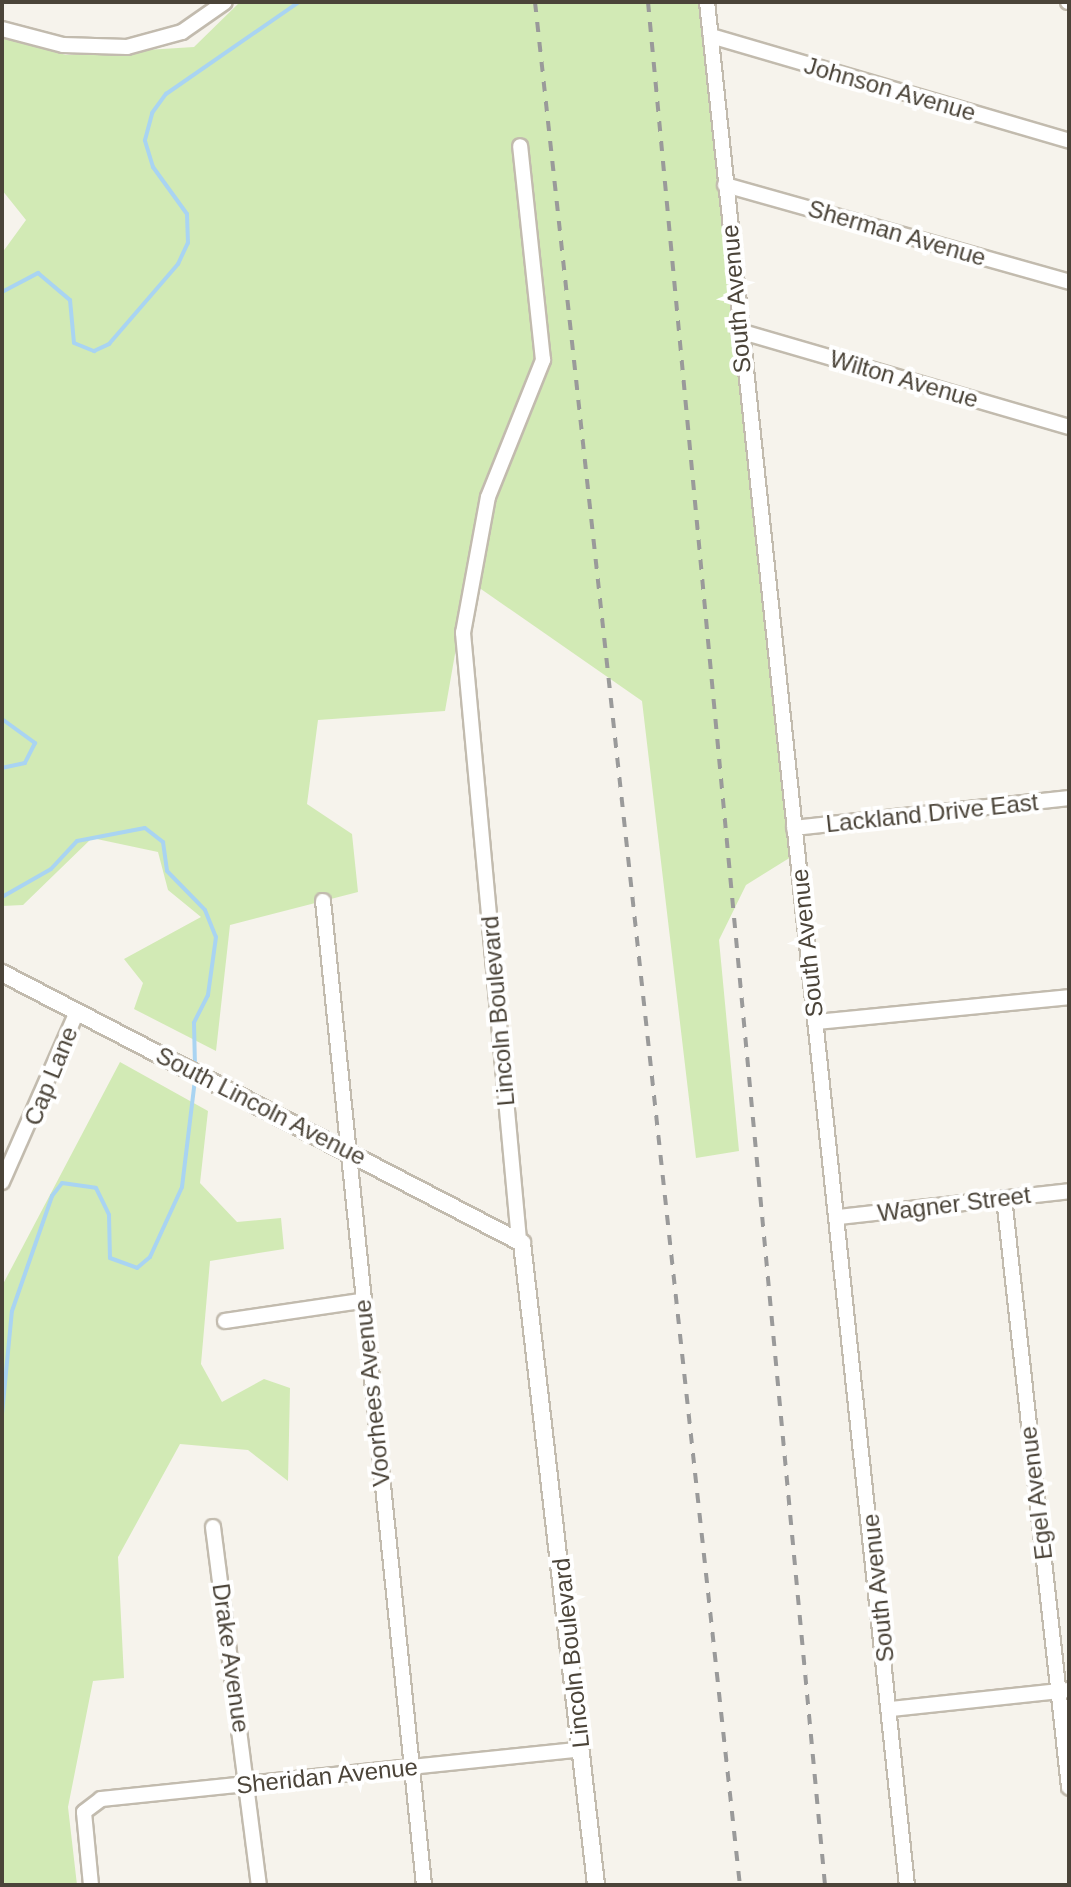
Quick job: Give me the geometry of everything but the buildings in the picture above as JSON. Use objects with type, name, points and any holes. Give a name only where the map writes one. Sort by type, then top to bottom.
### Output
[{"type":"street","points":[[2,29],[108,48],[182,32],[225,2]]},
{"type":"street","name":"South Avenue","points":[[707,2],[739,331],[839,1217],[907,1885]]},
{"type":"street","name":"Johnson Avenue","points":[[711,36],[1069,141]]},
{"type":"street","name":"Lincoln Boulevard","points":[[520,146],[543,360],[488,497],[463,633],[519,1240],[526,1250],[596,1885]]},
{"type":"street","name":"Sherman Avenue","points":[[725,185],[1069,282]]},
{"type":"street","name":"Wilton Avenue","points":[[739,331],[1069,427]]},
{"type":"street","name":"Lackland Drive East","points":[[794,828],[1069,798]]},
{"type":"street","name":"Voorhees Avenue","points":[[323,901],[361,1301],[424,1885]]},
{"type":"street","name":"South Lincoln Avenue","points":[[2,973],[519,1240]]},
{"type":"street","points":[[816,1022],[1069,997]]},
{"type":"street","name":"Cap Lane","points":[[2,1182],[77,1012]]},
{"type":"street","name":"Wagner Street","points":[[839,1217],[1069,1191]]},
{"type":"street","name":"Egel Avenue","points":[[1004,1198],[1064,1690],[1069,1787]]},
{"type":"street","points":[[225,1321],[361,1301]]},
{"type":"street","name":"Drake Avenue","points":[[213,1527],[259,1885]]},
{"type":"street","points":[[891,1709],[1064,1690]]},
{"type":"street","name":"Sheridan Avenue","points":[[91,1885],[84,1817],[88,1804],[101,1799],[581,1749]]},
{"type":"green space","points":[[240,2],[707,2],[799,852],[746,885],[719,940],[739,1151],[696,1158],[642,701],[468,580],[445,711],[318,720],[307,804],[352,834],[358,892],[230,925],[216,1051],[134,1009],[143,983],[124,959],[201,917],[168,890],[158,852],[92,838],[23,905],[2,906],[2,253],[26,220],[2,190],[2,36],[66,55],[194,47]]},
{"type":"green space","points":[[120,1062],[208,1111],[200,1183],[237,1222],[281,1218],[284,1249],[210,1261],[201,1364],[222,1402],[264,1379],[290,1388],[288,1481],[248,1450],[180,1444],[118,1557],[124,1678],[93,1681],[68,1807],[77,1885],[2,1885],[2,1286]]},
{"type":"waterway","points":[[2,292],[38,273],[70,300],[74,343],[94,351],[109,344],[178,264],[188,243],[187,214],[153,167],[145,140],[152,113],[166,94],[299,2]]},
{"type":"waterway","points":[[2,719],[35,743],[25,763],[2,768]]},
{"type":"waterway","points":[[2,897],[51,869],[77,841],[145,828],[163,842],[167,871],[205,910],[216,937],[208,995],[194,1023],[195,1066]]},
{"type":"waterway","points":[[2,1414],[12,1311],[52,1196],[62,1183],[96,1188],[109,1215],[110,1258],[137,1268],[150,1257],[182,1187],[195,1079]]},
{"type":"railway","points":[[535,2],[740,1885]]},
{"type":"railway","points":[[648,2],[825,1885]]}]
